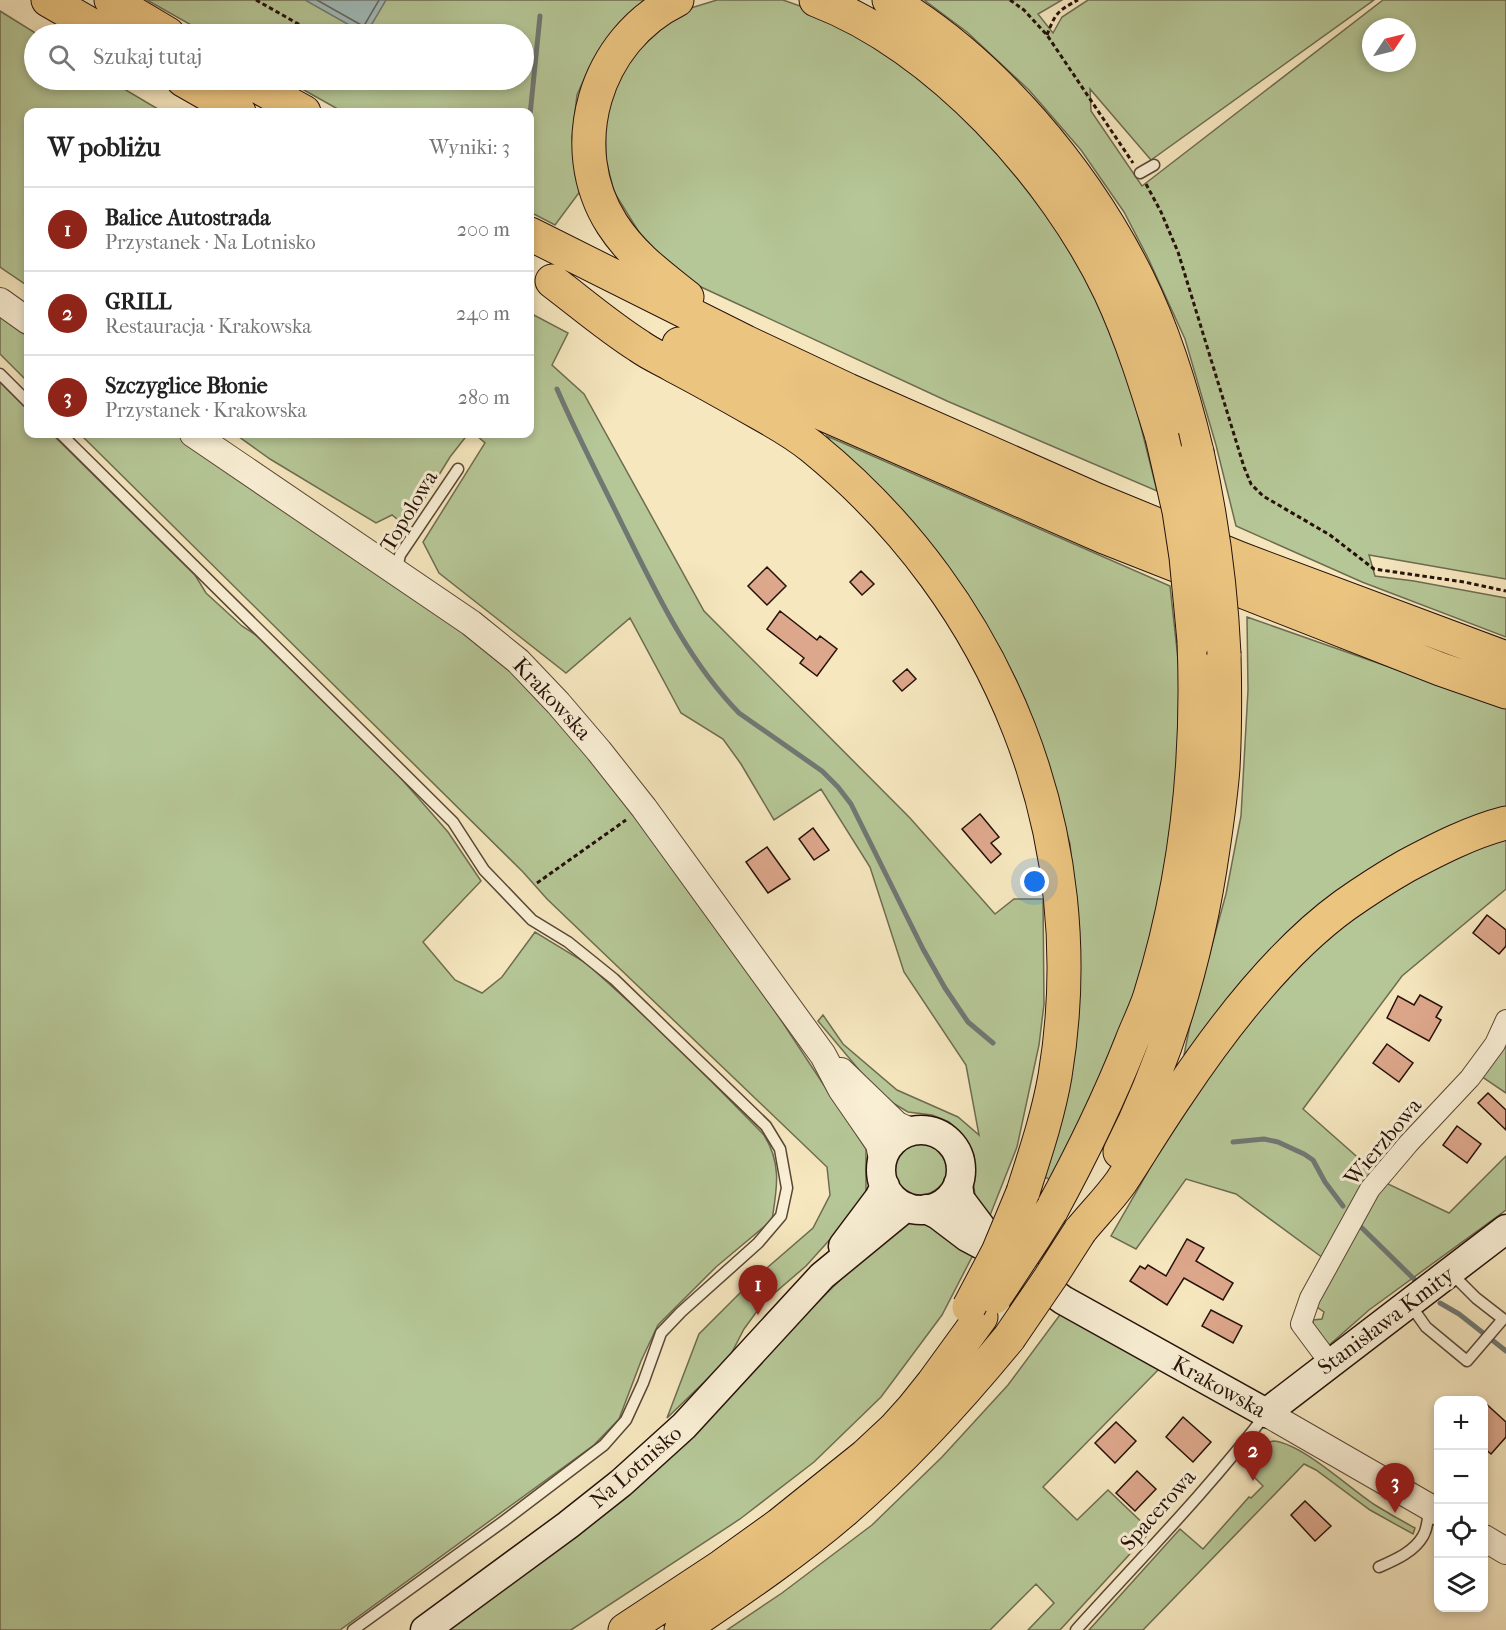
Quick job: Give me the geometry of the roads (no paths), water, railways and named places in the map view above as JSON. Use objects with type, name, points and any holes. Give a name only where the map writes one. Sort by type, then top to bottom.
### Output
[{"type":"highway","points":[[48,0],[90,24]]},
{"type":"highway","points":[[111,0],[151,24]]},
{"type":"highway","points":[[677,0],[651,15],[634,30],[622,44],[603,75],[592,110],[590,166],[603,208],[634,253],[653,271],[746,342]]},
{"type":"highway","points":[[626,1630],[722,1566],[802,1506],[857,1450],[1029,1247],[1051,1211],[1104,1110],[1149,998],[1163,951],[1185,846],[1195,733],[1194,641],[1186,557],[1179,511],[1162,437],[1139,363],[1109,290],[1076,232],[1038,178],[1002,135],[958,90],[898,42],[875,28],[816,0]]},
{"type":"highway","points":[[681,1630],[795,1550],[861,1496],[936,1422],[1009,1338],[1040,1294],[1080,1231],[1150,1088],[1170,1032],[1202,917],[1217,823],[1223,769],[1224,654],[1215,544],[1197,452],[1159,326],[1138,280],[1097,208],[1057,153],[1000,89],[947,40],[889,0]]},
{"type":"highway","points":[[200,90],[231,108]]},
{"type":"highway","points":[[264,90],[297,108]]},
{"type":"highway","points":[[534,236],[746,342],[848,390],[1097,500],[1241,559],[1506,658]]},
{"type":"highway","points":[[541,275],[639,347],[777,423],[809,444],[870,498],[921,556],[948,593],[984,652],[1016,719],[1040,789],[1057,869],[1064,954],[1063,1002],[1055,1077],[1040,1141],[1023,1192],[975,1312]]},
{"type":"highway","points":[[541,275],[825,415],[1013,498],[1104,537],[1307,617],[1506,692]]},
{"type":"highway","points":[[1080,1231],[1119,1184],[1178,1094],[1229,1024],[1263,983],[1311,933],[1344,905],[1420,858],[1462,838],[1506,823]]},
{"type":"main road","points":[[926,1130],[940,1134],[951,1143],[958,1156],[961,1170],[958,1184],[953,1194],[936,1207],[916,1208],[891,1196],[884,1173],[886,1150],[893,1141],[911,1131],[926,1130]]},
{"type":"main road","name":"Na Lotnisko","points":[[425,1630],[568,1525],[621,1483],[684,1426],[822,1276],[879,1198],[884,1173]]},
{"type":"main road","name":"Krakowska","points":[[958,1184],[960,1198],[1003,1256]]},
{"type":"main road","name":"Na Lotnisko","points":[[822,1276],[916,1208]]},
{"type":"main road","name":"Krakowska","points":[[916,1208],[938,1215],[967,1238],[1003,1256],[1063,1300],[1266,1413]]},
{"type":"main road","name":"Stanisława Kmity","points":[[1266,1413],[1506,1229]]},
{"type":"street","points":[[0,301],[24,318]]},
{"type":"street","name":"Krakowska","points":[[199,438],[471,623],[518,661],[558,703],[644,808],[824,1055],[841,1089],[879,1144],[884,1173]]},
{"type":"street","name":"Wierzbowa","points":[[1330,1363],[1301,1324],[1310,1298],[1370,1189],[1409,1143],[1470,1078],[1495,1044],[1506,1020]]},
{"type":"street","name":"Krakowska","points":[[824,1055],[897,1125],[911,1131]]},
{"type":"street","name":"Krakowska","points":[[1266,1413],[1434,1510]]},
{"type":"street","points":[[1488,1540],[1506,1551]]},
{"type":"lane","points":[[1140,173],[1154,165]]},
{"type":"lane","points":[[0,374],[24,398]]},
{"type":"lane","points":[[65,438],[453,822],[484,870],[532,920],[568,942],[614,979],[766,1126],[780,1149],[787,1188],[781,1216],[758,1244],[681,1312],[661,1333],[643,1383],[626,1420],[604,1445],[504,1521],[353,1630]]},
{"type":"lane","name":"Topolowa","points":[[396,573],[400,555],[458,469]]},
{"type":"lane","points":[[1409,1303],[1426,1327],[1467,1361],[1503,1319],[1461,1285],[1450,1272]]},
{"type":"lane","name":"Spacerowa","points":[[1076,1630],[1191,1503],[1266,1413]]},
{"type":"lane","points":[[1379,1567],[1415,1547],[1424,1536],[1434,1510]]},
{"type":"water","points":[[305,0],[386,0],[372,24],[347,24]]},
{"type":"waterway","points":[[534,75],[540,16]]},
{"type":"waterway","points":[[531,108],[533,90]]},
{"type":"waterway","points":[[557,389],[647,574],[673,623],[703,670],[739,713],[822,771],[838,787],[851,804],[923,949],[945,988],[968,1022],[993,1043]]},
{"type":"waterway","points":[[1233,1142],[1264,1139],[1278,1142],[1304,1154],[1313,1160],[1325,1182],[1343,1206]]},
{"type":"waterway","points":[[1361,1227],[1416,1281]]},
{"type":"waterway","points":[[1440,1303],[1459,1314],[1506,1351]]},
{"type":"place","name":"Balice Autostrada","points":[[758,1315]]},
{"type":"place","name":"GRILL","points":[[1253,1481]]},
{"type":"place","name":"Szczyglice Błonie","points":[[1395,1513]]}]
